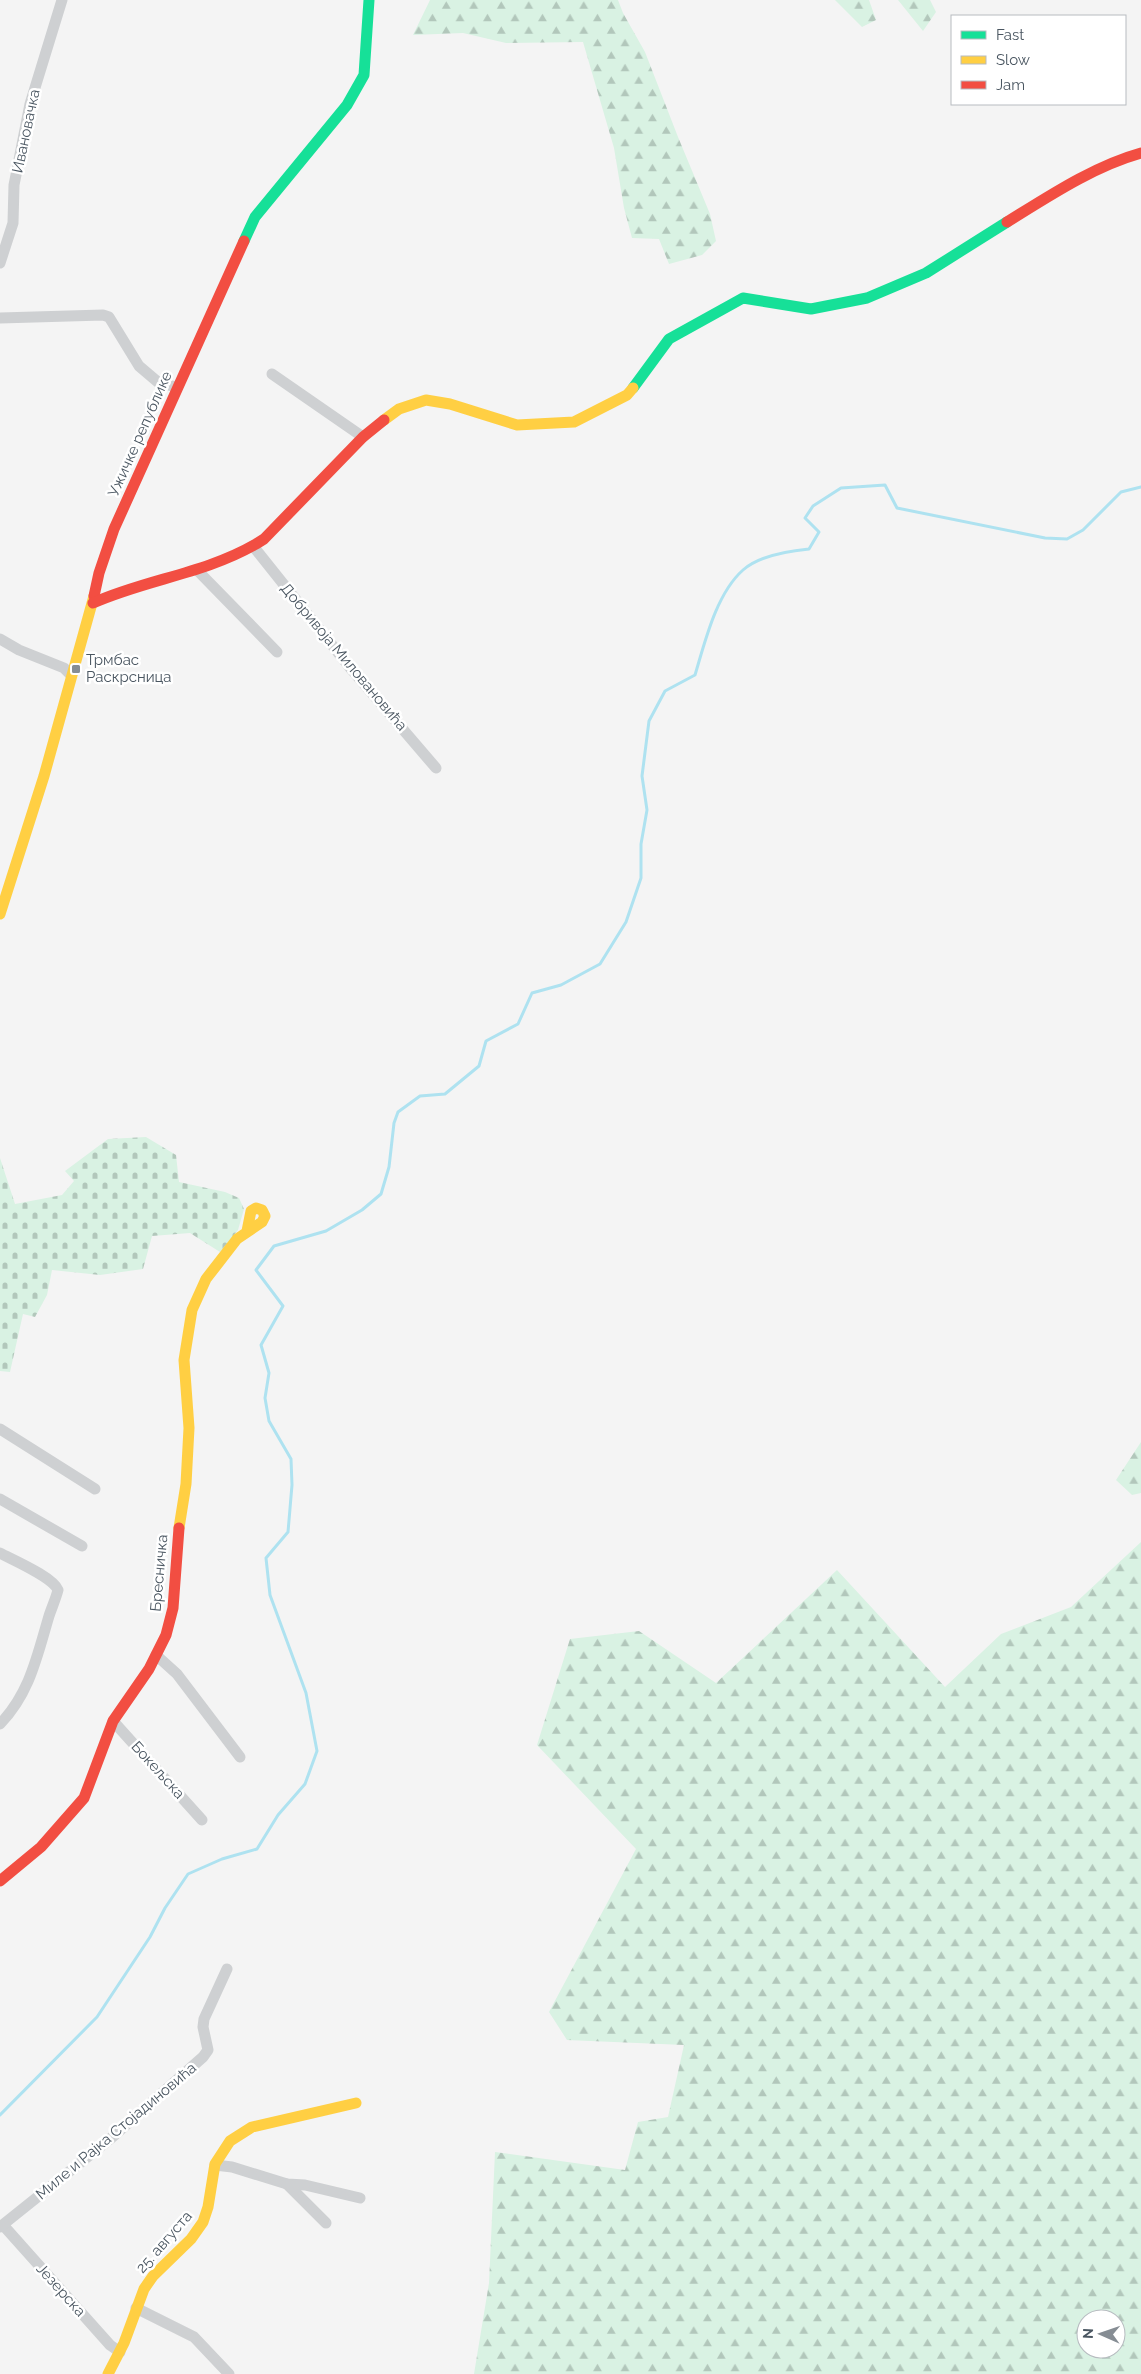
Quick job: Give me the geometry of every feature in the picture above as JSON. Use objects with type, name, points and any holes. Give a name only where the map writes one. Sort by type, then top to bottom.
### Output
[{"type":"street","name":"Ивановачка","points":[[0,263],[2,249],[13,223],[14,185],[30,104],[62,0]]},
{"type":"street","name":"Ужичке републике","points":[[0,914],[44,776],[108,543],[255,217],[347,105],[364,75],[369,0]]},
{"type":"street","points":[[93,603],[152,582],[198,571],[253,546],[264,539],[362,437],[400,409],[426,400],[450,404],[517,425],[574,422],[627,396],[669,339],[742,298],[811,309],[867,298],[926,273],[1048,196],[1123,158],[1141,153]]},
{"type":"street","points":[[0,318],[103,315],[109,317],[139,366],[159,383],[177,387]]},
{"type":"street","points":[[272,374],[362,437]]},
{"type":"street","name":"Добривоја Миловановића","points":[[253,546],[352,670],[436,768]]},
{"type":"street","points":[[198,571],[277,652]]},
{"type":"street","points":[[0,639],[19,650],[64,668],[71,675]]},
{"type":"street","name":"Бресничка","points":[[0,1881],[41,1847],[84,1798],[113,1721],[156,1656],[172,1617],[179,1521],[186,1484],[189,1428],[184,1360],[187,1331],[192,1310],[206,1279],[237,1239],[247,1231]]},
{"type":"street","points":[[0,1429],[95,1489]]},
{"type":"street","points":[[0,1500],[82,1546]]},
{"type":"street","points":[[0,1553],[57,1586],[58,1590],[28,1686],[19,1702],[0,1724]]},
{"type":"street","points":[[156,1656],[178,1674],[240,1757]]},
{"type":"street","name":"Бокељска","points":[[113,1721],[202,1820]]},
{"type":"street","name":"Миле и Рајка Стојадиновића","points":[[2,2226],[110,2139],[204,2057],[208,2050],[203,2027],[204,2019],[227,1969]]},
{"type":"street","name":"25. августа","points":[[108,2374],[120,2352],[146,2285],[160,2267],[181,2249],[204,2219],[209,2206],[211,2181],[215,2165],[228,2142],[241,2131],[356,2103]]},
{"type":"street","points":[[215,2165],[232,2167],[287,2184],[305,2185],[360,2198]]},
{"type":"street","points":[[287,2184],[326,2223]]},
{"type":"street","name":"Језерска","points":[[2,2226],[110,2345],[120,2352]]},
{"type":"street","points":[[136,2308],[194,2337],[229,2374]]},
{"type":"green space","points":[[430,0],[618,0],[623,13],[645,52],[710,214],[716,241],[702,255],[669,264],[659,239],[632,238],[624,208],[614,148],[583,42],[506,43],[463,33],[413,35]]},
{"type":"green space","points":[[835,0],[869,0],[876,20],[862,27]]},
{"type":"green space","points":[[898,0],[930,0],[936,12],[923,31]]},
{"type":"green space","points":[[146,1137],[176,1155],[179,1182],[225,1192],[239,1198],[244,1209],[238,1230],[220,1252],[190,1233],[152,1236],[143,1269],[100,1275],[52,1270],[47,1295],[35,1317],[23,1314],[10,1372],[0,1371],[0,1158],[15,1204],[62,1195],[74,1181],[65,1171],[108,1139]]},
{"type":"green space","points":[[1141,1442],[1141,1493],[1132,1495],[1116,1480]]},
{"type":"green space","points":[[1141,1542],[1141,2374],[474,2374],[489,2283],[495,2152],[625,2170],[638,2122],[668,2117],[684,2045],[567,2040],[549,2012],[636,1849],[537,1745],[570,1639],[639,1631],[716,1683],[837,1570],[945,1687],[1001,1634],[1071,1607]]},
{"type":"waterway","points":[[0,2115],[97,2017],[150,1937],[165,1908],[188,1874],[222,1859],[257,1849],[278,1815],[305,1784],[317,1751],[306,1693],[270,1595],[266,1558],[288,1532],[292,1485],[291,1459],[269,1421],[265,1398],[269,1373],[261,1345],[283,1306],[256,1270],[274,1246],[326,1231],[362,1210],[381,1194],[389,1167],[394,1123],[398,1112],[420,1096],[445,1094],[479,1066],[486,1041],[518,1024],[532,993],[561,985],[600,964],[626,922],[641,878],[641,844],[647,810],[642,776],[649,721],[665,691],[695,675],[713,619],[734,580],[743,570],[757,561],[783,553],[809,549],[819,532],[805,518],[813,506],[841,488],[885,485],[897,508],[1045,538],[1067,539],[1083,530],[1121,492],[1141,487]]},
{"type":"traffic: fast","points":[[244,241],[255,217],[347,105],[364,75],[369,0]]},
{"type":"traffic: fast","points":[[633,388],[669,339],[743,298],[811,309],[867,298],[926,273],[1007,222]]},
{"type":"traffic: slow","points":[[384,420],[399,409],[426,400],[450,404],[517,425],[574,422],[627,395],[633,388]]},
{"type":"traffic: slow","points":[[0,914],[44,776],[94,596]]},
{"type":"traffic: slow","points":[[179,1528],[186,1484],[189,1428],[184,1360],[192,1310],[206,1279],[237,1239],[262,1222],[265,1216],[262,1210],[256,1208],[251,1211],[247,1231]]},
{"type":"traffic: slow","points":[[108,2374],[124,2343],[144,2289],[153,2276],[191,2239],[203,2222],[208,2207],[215,2164],[230,2141],[252,2127],[356,2103]]},
{"type":"traffic: jam","points":[[1007,222],[1055,192],[1089,174],[1141,153]]},
{"type":"traffic: jam","points":[[94,596],[99,573],[114,529],[244,241]]},
{"type":"traffic: jam","points":[[93,603],[134,588],[196,570],[236,554],[264,539],[363,437],[384,420]]},
{"type":"traffic: jam","points":[[0,1881],[41,1847],[84,1798],[113,1721],[149,1669],[166,1635],[173,1608],[179,1528]]},
{"type":"place","name":"Трмбас Раскрсница","points":[[76,669]]}]
